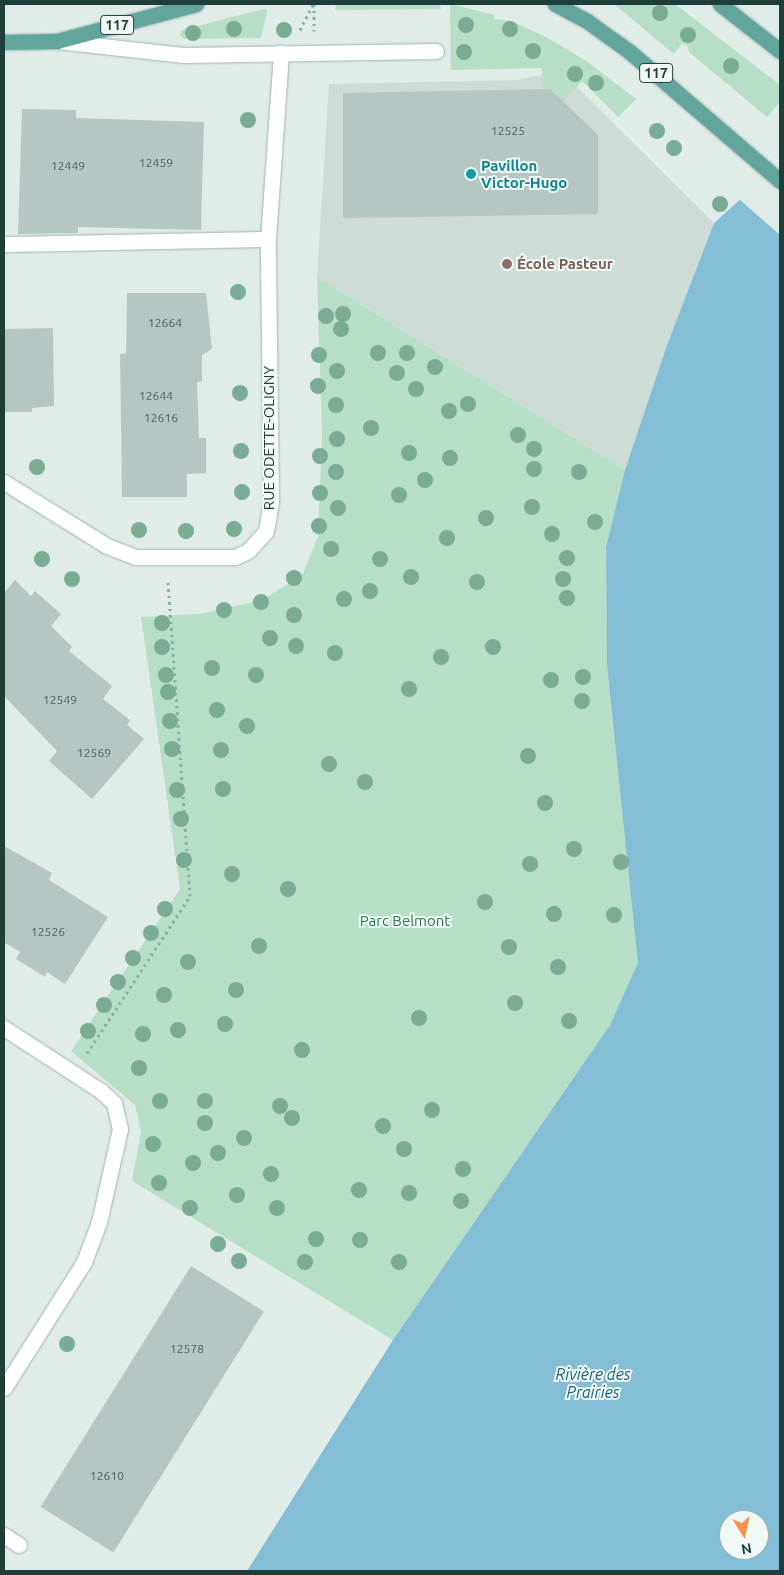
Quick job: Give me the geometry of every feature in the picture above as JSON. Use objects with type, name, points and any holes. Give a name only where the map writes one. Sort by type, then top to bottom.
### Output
[{"type":"main road","name":"117","points":[[4,42],[57,41],[179,6],[196,4]]},
{"type":"main road","points":[[720,4],[780,51]]},
{"type":"main road","name":"117","points":[[561,5],[630,52],[780,181]]},
{"type":"street","points":[[57,41],[183,55],[436,51]]},
{"type":"street","name":"RUE ODETTE-OLIGNY","points":[[4,482],[123,553],[166,558],[235,557],[258,542],[268,525],[271,503],[268,239],[281,52]]},
{"type":"street","points":[[4,244],[268,239]]},
{"type":"street","points":[[4,1028],[74,1072],[114,1104],[120,1129],[99,1222],[84,1262],[4,1388]]},
{"type":"street","points":[[4,1535],[18,1545]]},
{"type":"path","points":[[313,4],[314,35]]},
{"type":"path","points":[[296,36],[313,4]]},
{"type":"path","points":[[74,1072],[190,896],[166,558]]},
{"type":"shaded area","name":"École Pasteur","points":[[561,71],[714,223],[667,345],[625,470],[317,277],[329,84],[518,80]]},
{"type":"green space","points":[[336,4],[440,4],[441,9],[335,10]]},
{"type":"green space","points":[[450,4],[495,15],[494,19],[511,21],[546,37],[585,60],[636,99],[618,117],[582,81],[563,102],[550,89],[543,89],[542,68],[451,70]]},
{"type":"green space","points":[[614,4],[675,4],[780,85],[780,102],[767,117],[689,52],[688,47],[682,43],[674,54]]},
{"type":"green space","points":[[266,9],[267,12],[261,38],[184,39],[180,35],[182,30]]},
{"type":"green space","name":"Parc Belmont","points":[[317,277],[625,470],[606,547],[607,665],[639,963],[610,1025],[393,1340],[132,1181],[141,1132],[135,1105],[71,1051],[180,889],[141,617],[200,614],[263,600],[303,574],[318,536],[322,435]]},
{"type":"water","name":"Rivière des Prairies","points":[[780,177],[780,1571],[247,1571],[393,1340],[610,1025],[638,963],[607,665],[606,547],[625,470],[667,345],[714,223],[744,196]]},
{"type":"pier","points":[[780,174],[780,235],[738,198]]},
{"type":"building","name":"Pavillon Victor-Hugo","points":[[550,89],[598,135],[598,214],[343,218],[343,93]]},
{"type":"building","points":[[22,109],[76,110],[76,118],[204,122],[201,230],[78,227],[78,233],[18,234]]},
{"type":"building","points":[[127,293],[206,293],[212,349],[202,355],[202,381],[197,382],[199,438],[206,438],[206,473],[187,474],[187,497],[122,497],[120,354],[126,353]]},
{"type":"building","points":[[53,328],[54,406],[32,408],[32,412],[4,412],[4,329]]},
{"type":"building","points":[[15,580],[31,596],[35,591],[61,614],[51,626],[72,647],[69,651],[112,686],[103,699],[130,720],[127,725],[144,739],[92,799],[49,761],[57,751],[4,696],[4,593]]},
{"type":"building","points":[[4,846],[52,873],[49,880],[108,917],[65,984],[47,972],[45,977],[16,959],[20,952],[4,942]]},
{"type":"building","points":[[191,1266],[264,1312],[113,1552],[41,1507]]},
{"type":"place","name":"Pavillon Victor-Hugo","points":[[471,174]]},
{"type":"place","name":"École Pasteur","points":[[507,264]]}]
